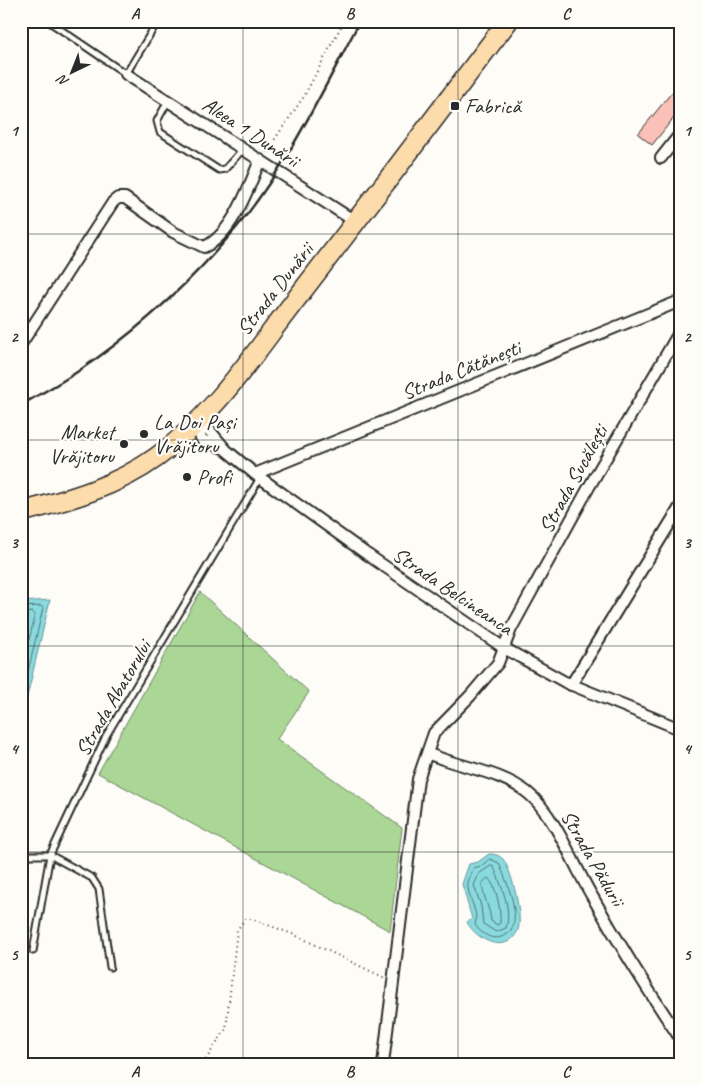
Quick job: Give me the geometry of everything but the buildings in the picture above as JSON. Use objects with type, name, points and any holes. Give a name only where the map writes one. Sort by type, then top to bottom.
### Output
[{"type":"highway","name":"Strada Dunării","points":[[21,512],[87,494],[109,485],[156,458],[195,425],[212,407],[356,222],[508,21]]},
{"type":"street","name":"Aleea 1 Dunării","points":[[126,74],[356,222]]},
{"type":"street","points":[[661,158],[680,134]]},
{"type":"street","points":[[21,344],[108,210],[118,198],[125,198],[173,232],[204,247],[220,234],[240,208],[260,160]]},
{"type":"street","name":"Strada Cătănești","points":[[258,476],[680,301]]},
{"type":"street","name":"Strada Sucălești","points":[[383,1064],[418,779],[434,733],[492,670],[504,648],[511,629],[584,496],[680,332]]},
{"type":"street","name":"Strada Belcineanca","points":[[195,425],[210,431],[226,450],[258,476],[376,561],[504,648],[571,685],[680,729]]},
{"type":"street","points":[[571,685],[680,507]]},
{"type":"street","name":"Strada Pădurii","points":[[427,753],[480,769],[508,781],[529,794],[543,810],[591,896],[650,994],[680,1038]]},
{"type":"lane","points":[[48,21],[126,74],[158,21]]},
{"type":"lane","points":[[168,101],[157,121],[160,132],[219,170],[223,171],[243,149]]},
{"type":"lane","name":"Strada Abatorului","points":[[33,951],[50,855],[106,736],[258,476]]},
{"type":"lane","points":[[21,855],[50,855],[92,878],[99,889],[110,967]]},
{"type":"path","points":[[260,160],[303,98],[344,21]]},
{"type":"path","points":[[203,1064],[226,1029],[237,930],[244,919],[252,919],[295,935],[394,982]]},
{"type":"green space","points":[[200,592],[309,692],[277,739],[402,828],[390,931],[98,773]]},
{"type":"water","points":[[50,600],[21,722],[21,602]]},
{"type":"water","points":[[489,854],[503,859],[510,873],[518,905],[518,930],[513,938],[499,944],[484,939],[471,929],[467,922],[472,919],[462,884],[469,864],[478,862]]},
{"type":"railway","points":[[21,405],[99,357],[142,323],[182,287],[237,227],[255,204],[288,154],[360,21]]},
{"type":"place","name":"Fabrică","points":[[455,106]]},
{"type":"place","name":"La Doi Pași Vrăjitoru","points":[[144,434]]},
{"type":"place","name":"Market Vrăjitoru","points":[[124,444]]},
{"type":"place","name":"Profi","points":[[187,477]]}]
